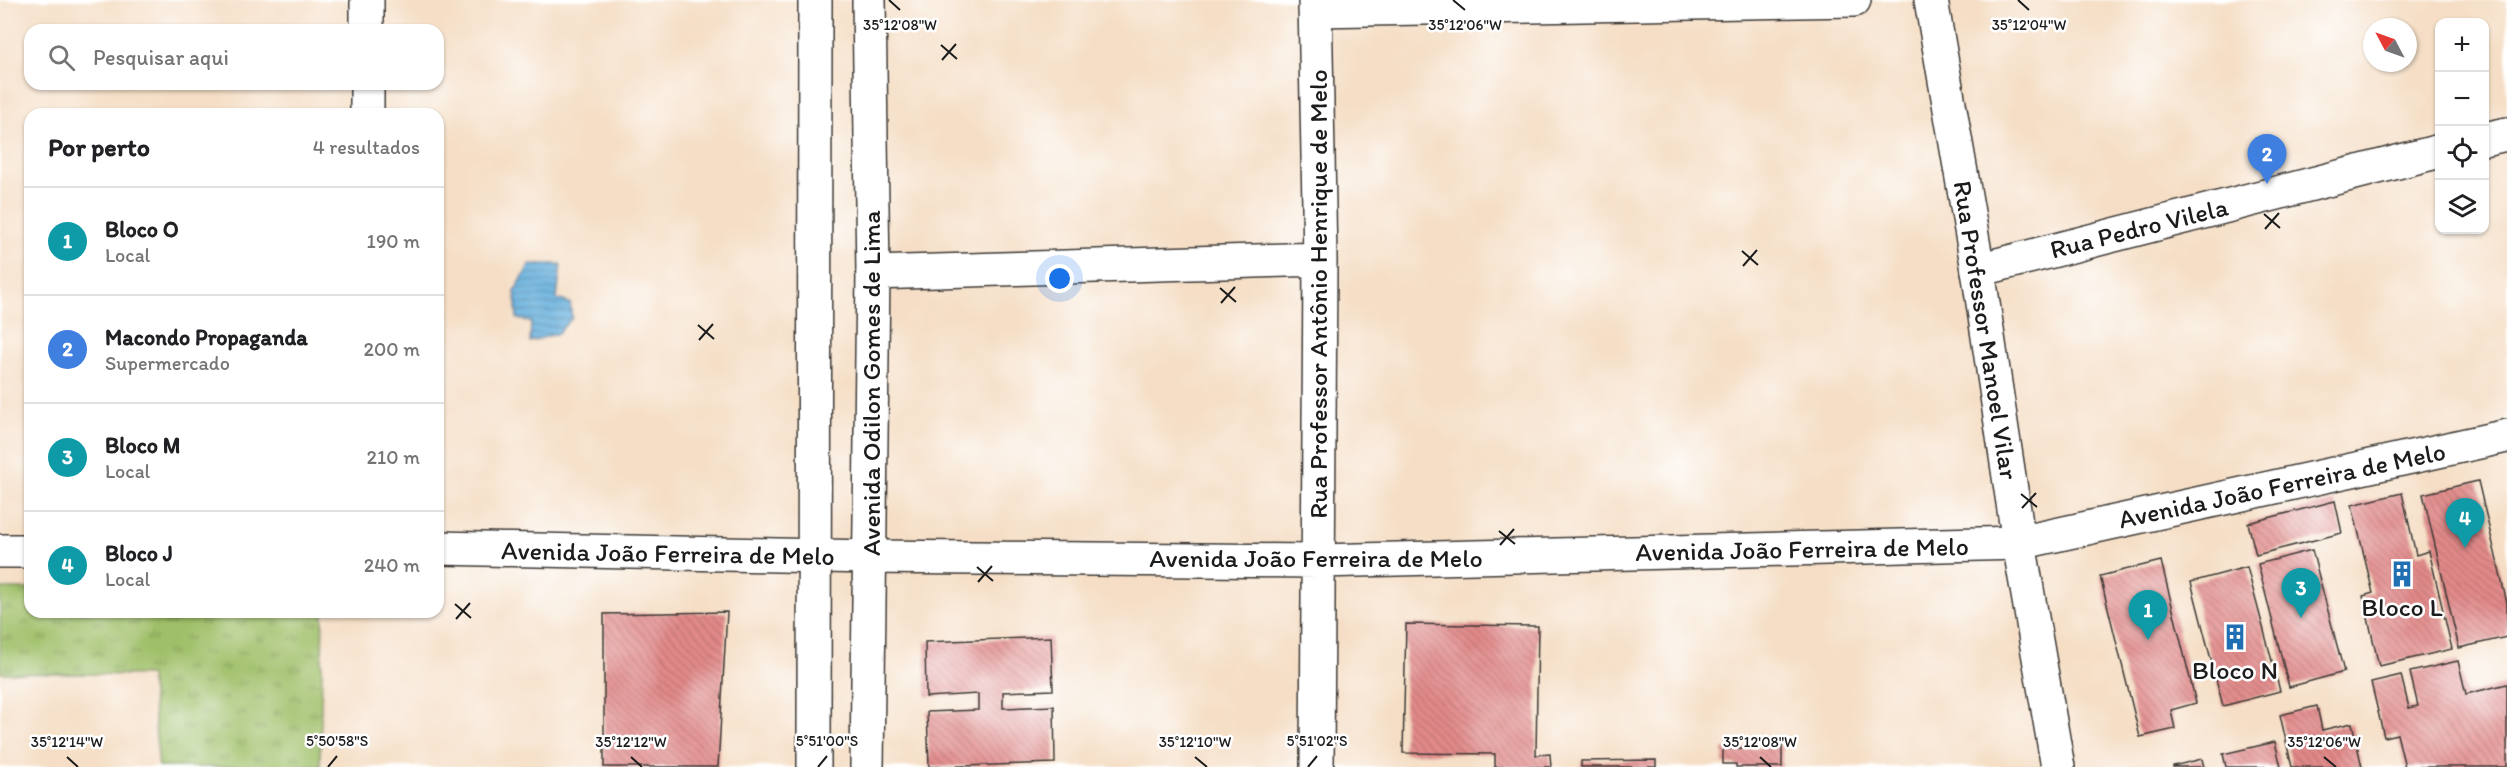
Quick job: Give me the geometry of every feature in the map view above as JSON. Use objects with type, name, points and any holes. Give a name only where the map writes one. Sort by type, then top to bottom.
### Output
[{"type":"street","points":[[367,0],[367,24]]},
{"type":"street","points":[[814,767],[815,0]]},
{"type":"street","name":"Avenida Odilon Gomes de Lima","points":[[867,767],[873,273],[868,0]]},
{"type":"street","points":[[1315,5],[1854,0]]},
{"type":"street","name":"Rua Professor Manoel Vilar","points":[[1931,0],[1978,270],[2019,543],[2058,767]]},
{"type":"street","name":"Rua Professor Antônio Henrique de Melo","points":[[1315,5],[1320,259],[1317,767]]},
{"type":"street","points":[[367,90],[368,108]]},
{"type":"street","points":[[2489,138],[2507,134]]},
{"type":"street","name":"Rua Pedro Vilela","points":[[1978,270],[2435,152]]},
{"type":"street","points":[[873,273],[1320,259]]},
{"type":"street","name":"Avenida João Ferreira de Melo","points":[[444,548],[870,557],[1319,561],[2019,543],[2507,436]]},
{"type":"street","points":[[0,551],[24,551]]},
{"type":"green space","points":[[0,589],[24,589],[24,618],[323,618],[320,767],[159,767],[150,675],[0,673]]},
{"type":"water","points":[[530,264],[561,264],[557,299],[570,303],[572,318],[558,333],[530,342],[531,322],[517,319],[515,291]]},
{"type":"building","points":[[2478,481],[2507,603],[2507,637],[2459,648],[2423,494]]},
{"type":"building","name":"Bloco L","points":[[2402,493],[2416,555],[2429,551],[2452,649],[2379,666],[2363,596],[2373,593],[2352,505]]},
{"type":"building","points":[[2335,501],[2342,533],[2256,555],[2248,523]]},
{"type":"building","points":[[2312,550],[2344,672],[2289,687],[2258,564]]},
{"type":"building","points":[[2161,561],[2196,703],[2171,710],[2175,729],[2140,737],[2100,576]]},
{"type":"building","name":"Bloco N","points":[[2247,567],[2280,691],[2223,706],[2191,582]]},
{"type":"building","points":[[727,612],[718,767],[604,767],[604,614]]},
{"type":"building","points":[[1406,624],[1538,626],[1536,755],[1550,754],[1551,767],[1495,767],[1495,754],[1403,753]]},
{"type":"building","points":[[1051,637],[1053,690],[1003,692],[1003,708],[1054,706],[1055,763],[929,767],[927,712],[978,710],[978,694],[926,697],[925,642]]},
{"type":"building","points":[[2458,661],[2466,694],[2507,684],[2507,767],[2405,767],[2397,734],[2384,737],[2371,682],[2401,675],[2409,708],[2418,706],[2410,672]]},
{"type":"building","points":[[2317,706],[2322,730],[2352,723],[2362,767],[2292,767],[2280,715]]},
{"type":"building","points":[[2275,742],[2281,767],[2226,767],[2223,754]]},
{"type":"building","points":[[1782,746],[1782,767],[1736,767],[1736,764],[1723,764],[1723,749]]},
{"type":"building","points":[[2202,759],[2204,767],[2173,767],[2173,766]]},
{"type":"building","points":[[1656,760],[1656,767],[1581,767],[1581,761]]},
{"type":"place","name":"Macondo Propaganda","points":[[2267,184]]},
{"type":"place","name":"Bloco J","points":[[2465,548]]},
{"type":"place","name":"Bloco L","points":[[2402,574]]},
{"type":"place","name":"Bloco M","points":[[2301,618]]},
{"type":"place","name":"Bloco N","points":[[2235,637]]},
{"type":"place","name":"Bloco O","points":[[2148,640]]}]
